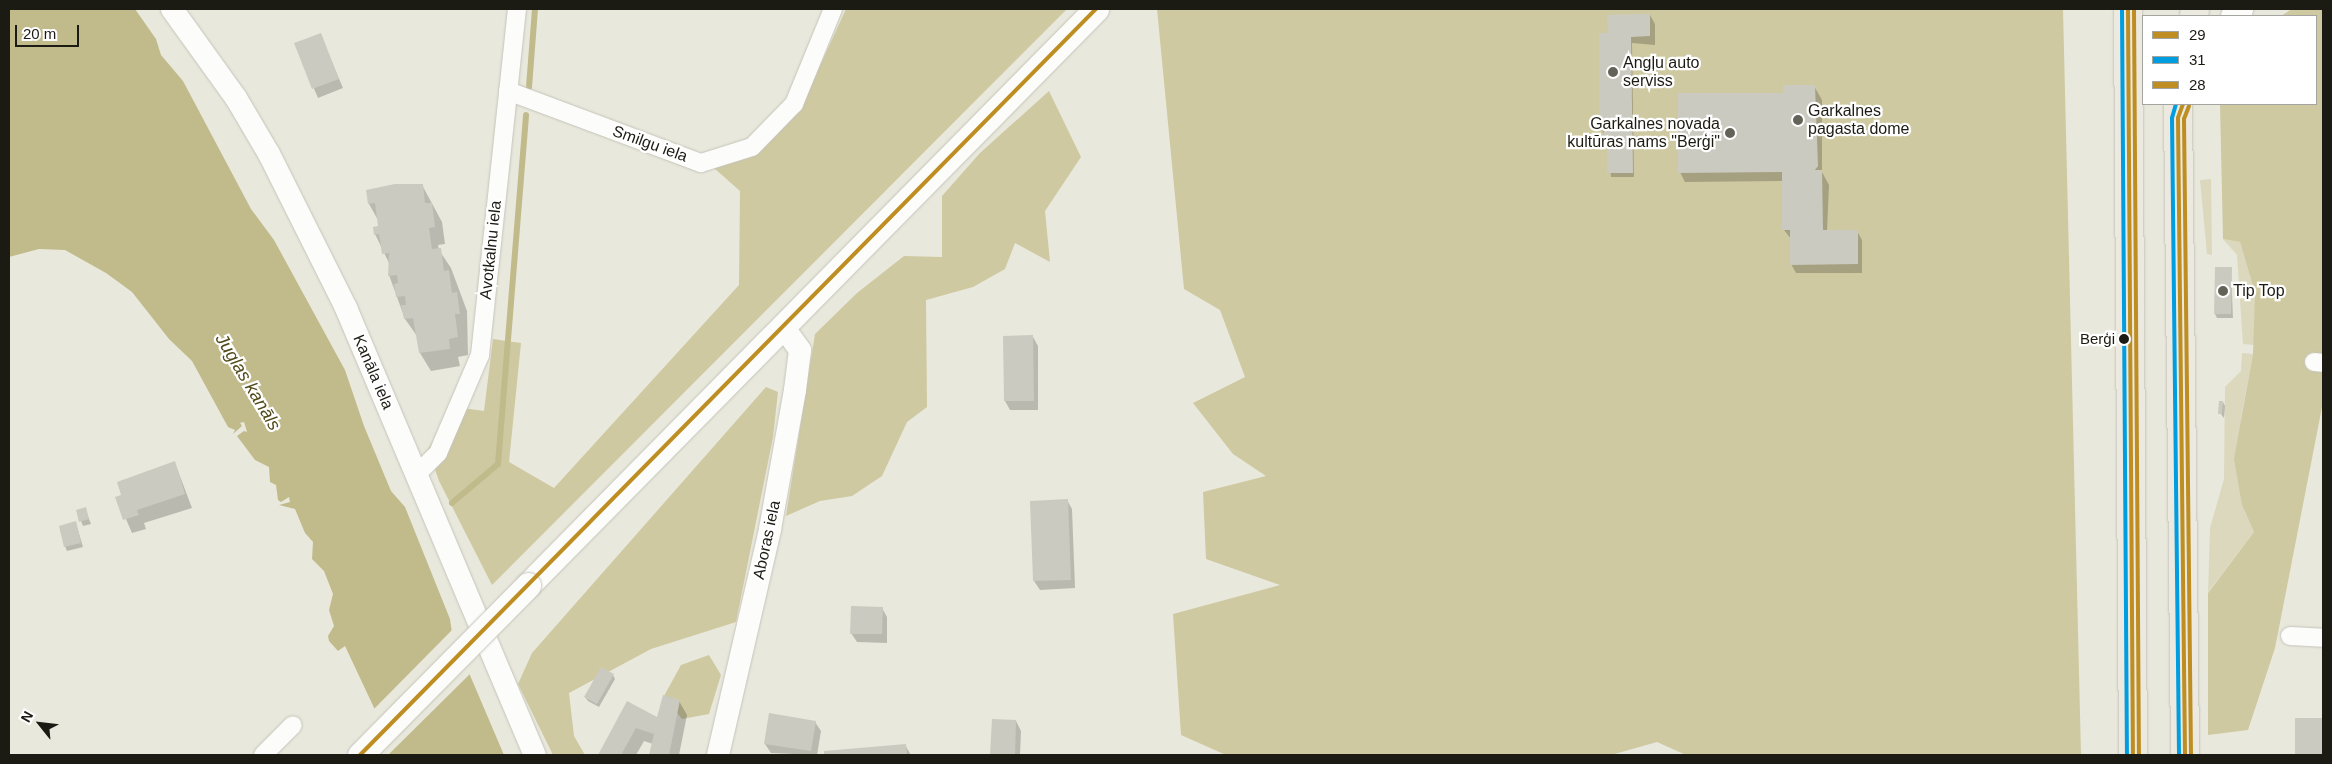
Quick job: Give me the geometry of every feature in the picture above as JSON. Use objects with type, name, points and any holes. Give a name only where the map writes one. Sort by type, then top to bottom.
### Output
[{"type":"highway","points":[[2128,9],[2133,755]]},
{"type":"highway","points":[[2180,108],[2185,755]]},
{"type":"main road","points":[[360,755],[784,328],[1096,9]]},
{"type":"street","name":"Kanāla iela","points":[[172,9],[236,98],[269,154],[346,308],[535,755]]},
{"type":"street","name":"Avotkalnu iela","points":[[417,474],[438,453],[480,355],[517,9]]},
{"type":"street","name":"Smilgu iela","points":[[508,91],[701,162],[752,147],[794,104],[833,9]]},
{"type":"street","name":"Aboras iela","points":[[718,755],[770,529],[795,390],[800,350],[784,328]]},
{"type":"street","points":[[2290,636],[2323,638]]},
{"type":"street","points":[[263,755],[293,725]]},
{"type":"shaded area","points":[[846,9],[1067,9],[492,585],[439,481],[428,449],[455,407],[484,411],[493,339],[521,343],[509,462],[554,488],[739,285],[740,191],[706,161],[716,164],[803,103]]},
{"type":"shaded area","points":[[1157,9],[2063,9],[2081,755],[1686,755],[1657,742],[1611,755],[1226,755],[1181,735],[1173,614],[1280,585],[1206,559],[1203,492],[1266,476],[1233,454],[1193,403],[1245,377],[1220,310],[1184,289]]},
{"type":"shaded area","points":[[2292,9],[2323,9],[2323,402],[2275,648],[2248,730],[2208,735],[2208,593],[2254,532],[2242,505],[2234,459],[2253,354],[2255,293],[2240,242],[2223,239],[2220,105],[2317,105],[2317,15],[2283,15]]},
{"type":"shaded area","points":[[1049,91],[1081,157],[1045,211],[1050,262],[1015,243],[1005,269],[973,287],[926,300],[927,407],[907,422],[882,476],[852,496],[820,501],[786,516],[815,334],[857,293],[904,256],[942,257],[942,196],[980,153]]},
{"type":"shaded area","points":[[2211,179],[2212,255],[2207,254],[2200,180]]},
{"type":"shaded area","points":[[2223,239],[2240,242],[2255,293],[2254,345],[2243,344],[2237,255]]},
{"type":"shaded area","points":[[2242,353],[2253,354],[2241,419],[2242,505],[2254,532],[2208,592],[2210,528],[2224,479],[2225,387],[2241,371]]},
{"type":"shaded area","points":[[766,387],[778,392],[773,437],[736,622],[651,649],[569,693],[574,736],[585,755],[553,755],[518,684],[532,653]]},
{"type":"shaded area","points":[[709,655],[721,675],[709,714],[682,719],[664,696],[681,665]]},
{"type":"water","name":"Juglas kanāls","points":[[9,9],[135,9],[156,39],[161,55],[183,81],[251,209],[274,240],[345,370],[364,426],[391,491],[405,507],[450,619],[452,633],[504,755],[390,755],[376,712],[345,646],[338,651],[329,641],[328,636],[334,626],[329,610],[333,594],[324,571],[312,559],[313,542],[305,533],[295,509],[279,505],[290,502],[289,497],[281,502],[278,500],[276,485],[270,482],[269,467],[255,460],[237,436],[244,431],[247,432],[244,422],[240,423],[242,426],[233,434],[235,430],[228,427],[192,361],[169,339],[132,292],[106,273],[65,250],[39,249],[9,257]]},
{"type":"pier","points":[[454,628],[473,671],[388,755],[372,711]]},
{"type":"building","points":[[1650,14],[1650,36],[1631,37],[1633,173],[1607,173],[1607,138],[1604,138],[1604,126],[1599,126],[1599,33],[1608,33],[1607,15]]},
{"type":"building","points":[[321,33],[339,79],[312,89],[294,43]]},
{"type":"building","points":[[1783,85],[1815,85],[1818,166],[1815,170],[1822,170],[1823,230],[1858,230],[1858,264],[1790,265],[1790,230],[1782,230],[1782,172],[1678,173],[1678,93],[1783,93]]},
{"type":"building","points":[[395,184],[423,184],[425,203],[432,203],[435,227],[429,228],[432,249],[441,248],[444,271],[449,270],[452,293],[457,292],[460,314],[455,314],[458,337],[449,339],[450,349],[419,353],[413,318],[404,319],[401,305],[406,305],[405,296],[396,297],[394,284],[398,283],[397,275],[388,276],[389,253],[382,254],[379,234],[374,235],[373,227],[378,226],[375,203],[368,204],[366,190]]},
{"type":"building","name":"Tip Top","points":[[2215,267],[2232,267],[2231,314],[2214,314]]},
{"type":"building","points":[[1033,335],[1034,401],[1004,401],[1003,336]]},
{"type":"building","points":[[2219,401],[2223,401],[2222,414],[2218,414]]},
{"type":"building","points":[[175,461],[185,494],[137,510],[139,515],[123,520],[115,497],[121,495],[117,482]]},
{"type":"building","points":[[1068,499],[1071,580],[1033,581],[1030,501]]},
{"type":"building","points":[[86,507],[89,519],[79,522],[76,510]]},
{"type":"building","points":[[76,521],[81,543],[64,547],[59,526]]},
{"type":"building","points":[[851,606],[883,607],[882,634],[850,634]]},
{"type":"building","points":[[601,667],[614,674],[597,704],[584,697]]},
{"type":"building","points":[[663,695],[680,700],[669,755],[649,755],[654,734],[636,728],[621,755],[598,755],[627,701],[657,717]]},
{"type":"building","points":[[769,713],[816,721],[811,751],[764,744]]},
{"type":"building","points":[[2295,718],[2323,718],[2323,755],[2295,755]]},
{"type":"building","points":[[992,719],[1016,720],[1015,755],[990,755]]},
{"type":"building","points":[[906,744],[907,755],[824,755],[824,751]]},
{"type":"waterway","points":[[529,87],[535,9]]},
{"type":"waterway","points":[[452,503],[498,464],[526,115]]},
{"type":"transit line","name":"29","points":[[360,755],[1096,9]]},
{"type":"transit line","name":"31","points":[[2122,9],[2127,755]]},
{"type":"transit line","name":"29","points":[[2128,9],[2133,755]]},
{"type":"transit line","name":"28","points":[[2134,9],[2139,755]]},
{"type":"transit line","name":"31","points":[[2176,105],[2172,118],[2179,755]]},
{"type":"transit line","name":"29","points":[[2183,105],[2178,118],[2185,755]]},
{"type":"transit line","name":"28","points":[[2189,106],[2184,119],[2191,755]]},
{"type":"place","name":"Angļu auto serviss","points":[[1613,72]]},
{"type":"place","name":"Garkalnes pagasta dome","points":[[1798,120]]},
{"type":"place","name":"Garkalnes novada kultūras nams \"Berģi\"","points":[[1730,133]]},
{"type":"place","name":"Tip Top","points":[[2223,291]]},
{"type":"place","name":"Berģi","points":[[2124,339]]}]
